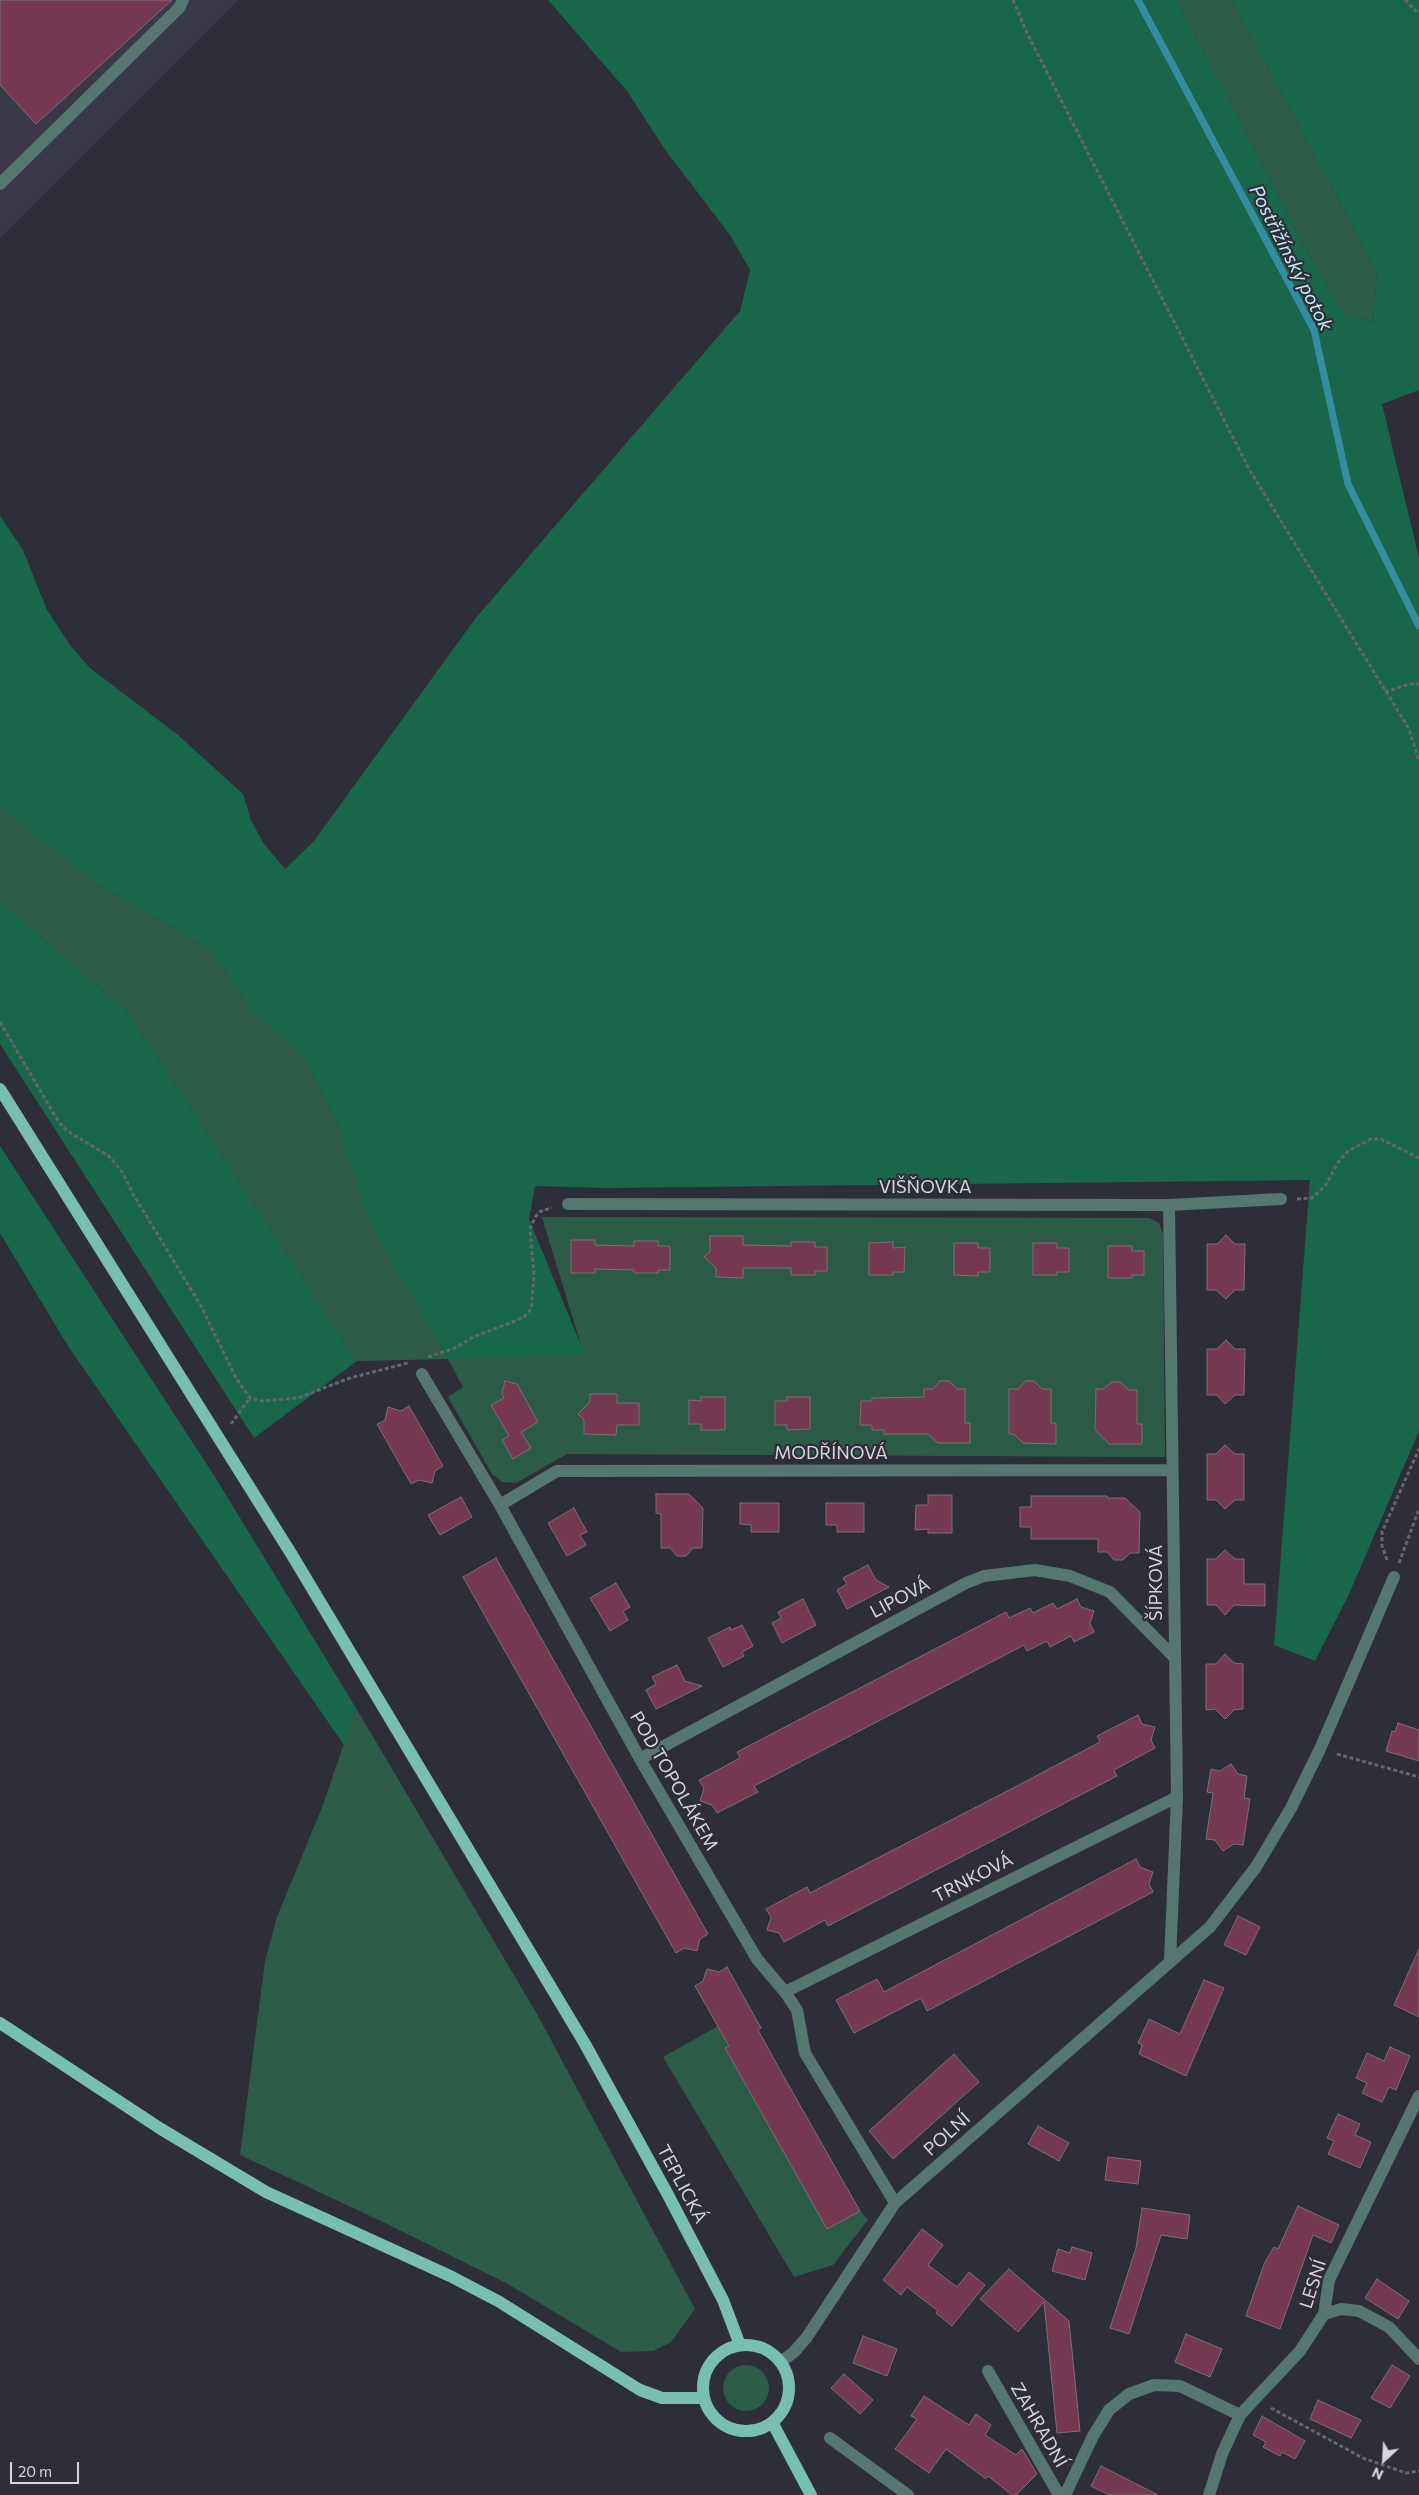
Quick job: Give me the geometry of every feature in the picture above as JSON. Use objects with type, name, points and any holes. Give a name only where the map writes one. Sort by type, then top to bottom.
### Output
[{"type":"main road","name":"TEPLICKÁ","points":[[0,1089],[297,1563],[585,2044],[697,2250],[722,2300],[740,2345]]},
{"type":"main road","points":[[0,2023],[161,2129],[266,2192],[450,2276],[498,2301],[640,2390],[662,2398],[704,2398]]},
{"type":"main road","points":[[740,2345],[760,2347],[775,2356],[781,2362],[788,2378],[789,2393],[784,2409],[772,2422],[754,2430],[737,2430],[717,2420],[704,2398],[703,2382],[709,2366],[719,2354],[740,2345]]},
{"type":"main road","points":[[772,2422],[811,2495]]},
{"type":"street","points":[[0,184],[179,8],[183,0]]},
{"type":"street","name":"VIŠŇOVKA","points":[[568,1204],[1169,1205],[1281,1199]]},
{"type":"street","name":"ŠÍPKOVÁ","points":[[1169,1205],[1177,1796],[1170,1961]]},
{"type":"street","name":"POD TOPOLÁKEM","points":[[422,1374],[500,1505],[640,1759],[757,1959],[786,1992],[797,2010],[805,2053],[895,2203]]},
{"type":"street","name":"MODŘÍNOVÁ","points":[[500,1505],[557,1471],[1172,1470]]},
{"type":"street","name":"LIPOVÁ","points":[[640,1759],[966,1583],[984,1576],[1036,1570],[1070,1576],[1110,1592],[1174,1657]]},
{"type":"street","name":"POLNÍ","points":[[781,2362],[794,2352],[807,2337],[895,2203],[1210,1927],[1256,1867],[1291,1808],[1320,1749],[1394,1577]]},
{"type":"street","name":"TRNKOVÁ","points":[[786,1992],[1177,1796]]},
{"type":"street","name":"LESNÍ","points":[[1209,2495],[1222,2454],[1240,2414],[1300,2351],[1324,2314],[1329,2280],[1415,2114],[1419,2096]]},
{"type":"street","points":[[1324,2314],[1340,2309],[1359,2311],[1389,2327],[1419,2359]]},
{"type":"street","name":"ZAHRADNÍ","points":[[988,2372],[1059,2495]]},
{"type":"street","points":[[1065,2495],[1093,2436],[1109,2410],[1129,2394],[1154,2386],[1180,2386],[1240,2414]]},
{"type":"street","points":[[830,2438],[908,2495]]},
{"type":"path","points":[[1012,0],[1032,44],[1249,469],[1409,729],[1419,761]]},
{"type":"path","points":[[1405,0],[1419,14]]},
{"type":"path","points":[[1385,692],[1410,684],[1419,684]]},
{"type":"path","points":[[0,1022],[58,1121],[68,1131],[109,1156],[123,1173],[132,1194],[201,1306],[236,1378],[250,1398],[261,1401],[298,1398],[350,1378],[412,1362]]},
{"type":"path","points":[[1281,1199],[1312,1198],[1326,1185],[1339,1161],[1348,1151],[1371,1139],[1381,1139],[1419,1157]]},
{"type":"path","points":[[420,1360],[455,1348],[473,1337],[525,1316],[531,1309],[534,1300],[530,1228],[532,1221],[542,1211],[568,1204]]},
{"type":"path","points":[[219,1439],[250,1398]]},
{"type":"path","points":[[1394,1577],[1382,1546],[1382,1532],[1419,1449]]},
{"type":"path","points":[[1394,1577],[1419,1509]]},
{"type":"path","points":[[1320,1749],[1419,1777]]},
{"type":"path","points":[[1255,2399],[1363,2458],[1406,2473],[1419,2471]]},
{"type":"shaded area","points":[[0,0],[238,0],[0,238]]},
{"type":"green space","points":[[548,0],[1177,0],[1308,253],[1345,316],[1373,321],[1377,272],[1232,0],[1419,0],[1419,390],[1382,404],[1419,558],[1419,1431],[1349,1594],[1315,1661],[1274,1645],[1310,1180],[607,1188],[535,1186],[529,1219],[585,1355],[448,1359],[370,1223],[340,1130],[307,1061],[252,1011],[211,950],[98,884],[0,808],[0,516],[23,550],[47,610],[70,645],[90,668],[178,735],[243,794],[251,820],[264,844],[285,869],[314,841],[475,619],[740,311],[750,270],[730,235],[666,151],[627,91]]},
{"type":"green space","points":[[1177,0],[1232,0],[1377,272],[1373,321],[1345,316],[1308,253]]},
{"type":"green space","points":[[0,808],[98,884],[211,950],[252,1011],[307,1061],[340,1130],[584,1355],[542,1217],[1149,1218],[1159,1223],[1163,1234],[1165,1457],[567,1454],[516,1483],[502,1482],[492,1474],[448,1397],[463,1387],[448,1359],[357,1361],[126,1010],[0,902]]},
{"type":"green space","points":[[0,902],[126,1010],[357,1361],[254,1438],[0,1044]]},
{"type":"green space","points":[[0,1146],[215,1477],[356,1708],[344,1745],[68,1346],[0,1233]]},
{"type":"green space","points":[[356,1708],[537,2014],[695,2309],[671,2342],[653,2351],[621,2352],[508,2284],[381,2221],[240,2155],[265,1961],[277,1917],[323,1805]]},
{"type":"green space","points":[[718,2026],[729,2046],[725,2049],[828,2229],[860,2211],[868,2220],[833,2265],[794,2277],[663,2057]]},
{"type":"green space","points":[[741,2365],[751,2365],[765,2375],[769,2388],[765,2401],[759,2407],[751,2411],[741,2411],[727,2401],[723,2393],[723,2383],[733,2369]]},
{"type":"building","points":[[0,0],[172,0],[36,124],[0,85]]},
{"type":"building","points":[[1226,1235],[1235,1244],[1245,1244],[1244,1290],[1235,1290],[1226,1299],[1216,1290],[1207,1290],[1207,1244],[1217,1244]]},
{"type":"building","points":[[710,1236],[743,1236],[743,1245],[791,1246],[791,1242],[815,1242],[815,1247],[827,1247],[827,1271],[815,1271],[815,1275],[791,1275],[791,1268],[743,1268],[743,1278],[716,1277],[716,1268],[704,1257],[710,1251]]},
{"type":"building","points":[[571,1240],[595,1240],[595,1245],[634,1246],[634,1241],[658,1241],[658,1246],[670,1246],[670,1270],[658,1270],[658,1273],[634,1273],[634,1270],[595,1269],[595,1273],[571,1273]]},
{"type":"building","points":[[893,1242],[893,1248],[905,1247],[904,1272],[893,1272],[893,1275],[869,1275],[869,1243]]},
{"type":"building","points":[[954,1243],[978,1243],[978,1248],[990,1248],[990,1272],[978,1272],[978,1276],[954,1275]]},
{"type":"building","points":[[1033,1243],[1057,1243],[1057,1248],[1069,1248],[1069,1272],[1057,1272],[1057,1275],[1033,1275]]},
{"type":"building","points":[[1108,1246],[1132,1246],[1132,1251],[1144,1251],[1144,1275],[1132,1275],[1132,1278],[1108,1278]]},
{"type":"building","points":[[1226,1340],[1235,1349],[1245,1349],[1244,1395],[1235,1395],[1225,1404],[1217,1395],[1207,1395],[1207,1349],[1217,1349]]},
{"type":"building","points":[[505,1381],[517,1384],[538,1422],[521,1432],[531,1448],[513,1459],[502,1440],[509,1436],[491,1405],[504,1398],[502,1393]]},
{"type":"building","points":[[940,1381],[949,1381],[957,1389],[965,1389],[965,1423],[970,1423],[970,1443],[938,1443],[928,1434],[884,1434],[884,1430],[872,1430],[872,1425],[860,1425],[861,1401],[872,1401],[872,1398],[924,1397],[924,1389],[933,1389]]},
{"type":"building","points":[[1026,1381],[1034,1381],[1042,1389],[1051,1389],[1051,1423],[1056,1423],[1056,1444],[1023,1443],[1014,1434],[1009,1434],[1009,1389],[1018,1389]]},
{"type":"building","points":[[1112,1382],[1120,1382],[1129,1390],[1137,1390],[1137,1424],[1142,1424],[1142,1444],[1109,1444],[1095,1430],[1096,1389],[1103,1389]]},
{"type":"building","points":[[590,1394],[617,1394],[617,1403],[639,1403],[639,1425],[617,1425],[616,1435],[584,1434],[584,1419],[578,1414],[590,1402]]},
{"type":"building","points":[[701,1397],[725,1397],[725,1430],[701,1430],[701,1424],[689,1424],[689,1400],[701,1401]]},
{"type":"building","points":[[787,1397],[810,1397],[810,1429],[787,1430],[787,1425],[775,1425],[775,1401],[787,1401]]},
{"type":"building","points":[[409,1406],[443,1466],[435,1471],[432,1483],[419,1480],[411,1484],[377,1424],[385,1420],[388,1407],[401,1411]]},
{"type":"building","points":[[1225,1445],[1235,1454],[1244,1454],[1244,1500],[1235,1500],[1225,1509],[1216,1500],[1207,1500],[1207,1454],[1216,1454]]},
{"type":"building","points":[[656,1494],[689,1494],[703,1508],[702,1548],[693,1548],[686,1556],[677,1556],[670,1548],[661,1548],[661,1514],[656,1513]]},
{"type":"building","points":[[928,1495],[952,1495],[952,1533],[928,1533],[928,1529],[915,1530],[916,1505],[928,1505]]},
{"type":"building","points":[[1031,1496],[1107,1496],[1108,1498],[1125,1498],[1140,1512],[1139,1553],[1130,1553],[1123,1560],[1114,1560],[1107,1552],[1098,1552],[1098,1539],[1031,1539],[1031,1527],[1020,1527],[1020,1507],[1031,1507]]},
{"type":"building","points":[[461,1497],[472,1517],[440,1535],[428,1515]]},
{"type":"building","points":[[740,1503],[779,1503],[779,1532],[751,1532],[751,1525],[740,1524]]},
{"type":"building","points":[[826,1503],[864,1503],[864,1532],[837,1532],[837,1525],[826,1525]]},
{"type":"building","points":[[574,1508],[587,1532],[580,1535],[586,1545],[567,1556],[548,1523]]},
{"type":"building","points":[[1225,1550],[1235,1559],[1244,1559],[1244,1584],[1265,1584],[1265,1606],[1234,1605],[1225,1615],[1216,1605],[1207,1605],[1207,1559],[1216,1559]]},
{"type":"building","points":[[496,1558],[708,1934],[700,1939],[697,1951],[684,1948],[676,1953],[463,1577]]},
{"type":"building","points":[[868,1565],[876,1580],[889,1587],[847,1609],[837,1590],[847,1584],[843,1578]]},
{"type":"building","points":[[616,1583],[630,1607],[623,1611],[628,1620],[610,1631],[590,1598]]},
{"type":"building","points":[[803,1599],[816,1625],[782,1643],[772,1623],[781,1618],[778,1612]]},
{"type":"building","points":[[1077,1599],[1081,1607],[1094,1611],[1090,1623],[1094,1632],[1074,1642],[1071,1636],[1050,1647],[1047,1641],[1027,1651],[1024,1645],[754,1786],[758,1792],[717,1813],[712,1805],[700,1801],[704,1788],[699,1780],[740,1758],[737,1752],[1006,1612],[1009,1618],[1030,1608],[1033,1613],[1053,1603],[1057,1609]]},
{"type":"building","points":[[742,1625],[753,1646],[742,1652],[744,1656],[723,1667],[708,1638],[730,1627],[731,1630]]},
{"type":"building","points":[[1225,1654],[1234,1663],[1243,1664],[1243,1709],[1234,1710],[1225,1719],[1215,1709],[1206,1710],[1206,1664],[1216,1664]]},
{"type":"building","points":[[677,1665],[685,1681],[702,1686],[656,1709],[646,1690],[656,1684],[652,1677]]},
{"type":"building","points":[[1138,1715],[1142,1724],[1155,1727],[1151,1740],[1155,1748],[1114,1770],[1117,1776],[828,1926],[825,1920],[784,1942],[779,1933],[767,1930],[771,1917],[766,1909],[807,1887],[810,1893],[1017,1786],[1100,1742],[1097,1736]]},
{"type":"building","points":[[1398,1723],[1419,1730],[1419,1761],[1386,1751],[1392,1731],[1395,1732]]},
{"type":"building","points":[[1231,1764],[1238,1774],[1247,1776],[1244,1798],[1250,1799],[1243,1845],[1234,1844],[1223,1851],[1215,1840],[1206,1839],[1213,1793],[1207,1792],[1211,1769],[1220,1771]]},
{"type":"building","points":[[1136,1859],[1140,1867],[1153,1872],[1149,1884],[1153,1892],[927,2011],[921,1998],[854,2033],[836,2000],[877,1979],[884,1992]]},
{"type":"building","points":[[1238,1916],[1260,1927],[1246,1955],[1224,1945]]},
{"type":"building","points":[[1419,1949],[1419,2017],[1394,2005]]},
{"type":"building","points":[[727,1967],[761,2028],[758,2030],[860,2211],[827,2229],[725,2048],[729,2046],[695,1986],[703,1981],[707,1969],[719,1972]]},
{"type":"building","points":[[1204,1980],[1224,1988],[1186,2076],[1139,2054],[1142,2045],[1138,2043],[1149,2019],[1180,2034]]},
{"type":"building","points":[[1390,2047],[1410,2056],[1396,2090],[1389,2087],[1382,2102],[1362,2093],[1367,2083],[1356,2078],[1367,2053],[1384,2061]]},
{"type":"building","points":[[954,2054],[979,2082],[893,2159],[869,2131]]},
{"type":"building","points":[[1338,2114],[1360,2124],[1355,2135],[1371,2142],[1360,2168],[1328,2154],[1334,2141],[1327,2138]]},
{"type":"building","points":[[1038,2126],[1069,2143],[1059,2161],[1028,2144]]},
{"type":"building","points":[[1108,2157],[1141,2161],[1138,2184],[1105,2180]]},
{"type":"building","points":[[1298,2206],[1339,2225],[1331,2243],[1313,2235],[1280,2329],[1246,2316],[1264,2264],[1274,2247],[1278,2249]]},
{"type":"building","points":[[1142,2208],[1190,2215],[1187,2239],[1161,2235],[1129,2334],[1110,2328],[1136,2248]]},
{"type":"building","points":[[922,2229],[943,2245],[928,2265],[957,2287],[969,2272],[985,2285],[952,2326],[936,2313],[938,2311],[907,2287],[901,2295],[883,2280]]},
{"type":"building","points":[[1072,2247],[1092,2253],[1085,2280],[1052,2271],[1058,2249],[1070,2253]]},
{"type":"building","points":[[1009,2269],[1069,2321],[1080,2431],[1057,2433],[1044,2302],[1018,2332],[980,2299]]},
{"type":"building","points":[[1377,2279],[1409,2301],[1398,2319],[1365,2298]]},
{"type":"building","points":[[1186,2334],[1222,2349],[1210,2377],[1175,2362]]},
{"type":"building","points":[[863,2336],[897,2349],[887,2376],[853,2363]]},
{"type":"building","points":[[1392,2365],[1410,2376],[1390,2408],[1371,2398]]},
{"type":"building","points":[[844,2374],[873,2400],[860,2414],[831,2388]]},
{"type":"building","points":[[924,2396],[969,2425],[976,2414],[991,2425],[985,2435],[1016,2455],[1022,2449],[1037,2474],[1016,2495],[1012,2495],[988,2476],[986,2479],[946,2449],[929,2473],[895,2449],[917,2419],[911,2416]]},
{"type":"building","points":[[1318,2400],[1361,2420],[1351,2438],[1310,2419]]},
{"type":"building","points":[[1262,2416],[1305,2441],[1295,2459],[1282,2452],[1280,2456],[1263,2447],[1266,2442],[1253,2435]]},
{"type":"building","points":[[1101,2466],[1158,2495],[1109,2495],[1091,2486]]},
{"type":"waterway","name":"Postřižínský potok","points":[[1138,0],[1314,330],[1348,484],[1419,626]]}]
